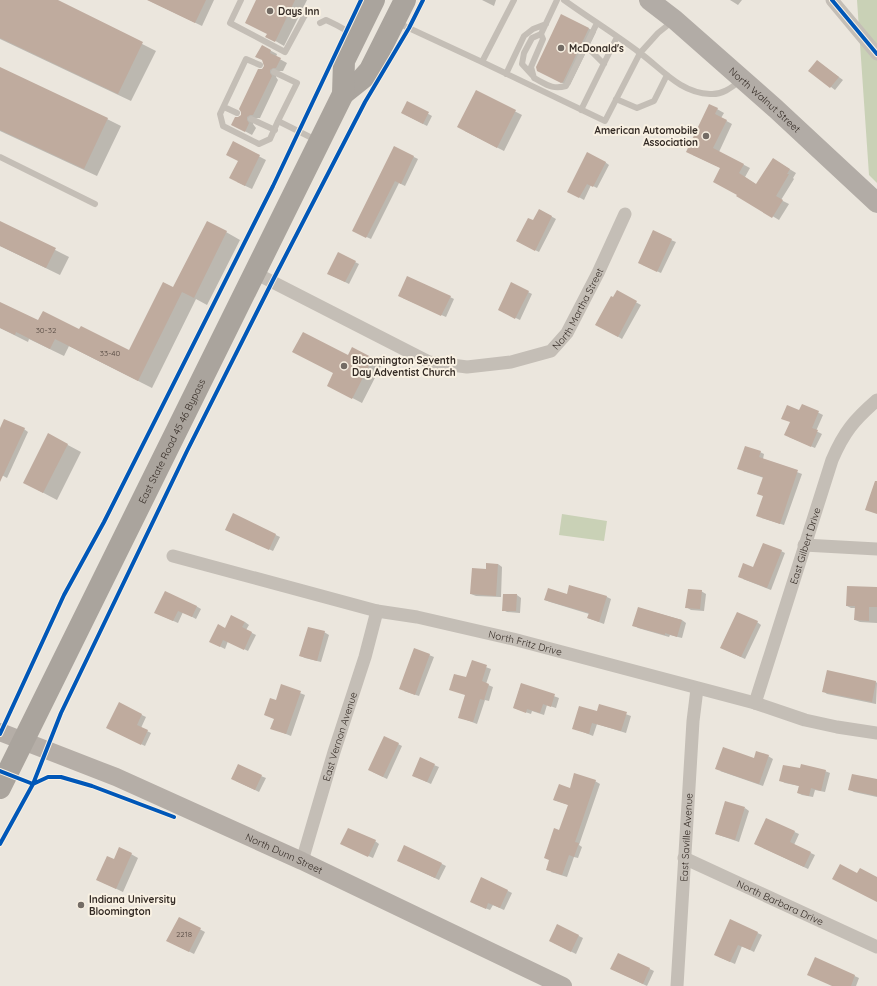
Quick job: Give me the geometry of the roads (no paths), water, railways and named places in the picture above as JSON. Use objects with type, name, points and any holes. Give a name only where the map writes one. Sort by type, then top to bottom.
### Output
[{"type":"highway","name":"East State Road 45 46 Bypass","points":[[343,94],[344,61],[374,0]]},
{"type":"highway","name":"East State Road 45 46 Bypass","points":[[0,788],[343,94],[363,78],[370,70],[405,0]]},
{"type":"main road","name":"North Walnut Street","points":[[649,0],[675,20],[776,109],[877,203]]},
{"type":"street","points":[[832,0],[877,54]]},
{"type":"street","name":"North Martha Street","points":[[255,273],[429,362],[467,367],[511,362],[552,351],[567,334],[626,214]]},
{"type":"street","name":"East Gilbert Drive","points":[[755,703],[804,545],[839,445],[846,432],[854,422],[877,400]]},
{"type":"street","points":[[804,545],[877,549]]},
{"type":"street","name":"North Fritz Drive","points":[[174,556],[243,576],[377,611],[417,617],[513,639],[755,703],[805,720],[851,729],[877,732]]},
{"type":"street","name":"East Vernon Avenue","points":[[302,861],[334,752],[365,657],[377,611]]},
{"type":"street","name":"East Saville Avenue","points":[[677,986],[684,858],[697,688]]},
{"type":"street","name":"North Dunn Street","points":[[0,732],[116,777],[302,861],[563,986]]},
{"type":"street","name":"North Barbara Drive","points":[[684,858],[877,947]]},
{"type":"lane","points":[[240,0],[230,23],[285,52],[305,15]]},
{"type":"lane","points":[[482,62],[514,0]]},
{"type":"lane","points":[[557,0],[541,34],[532,38],[524,53],[522,64],[534,78],[550,86],[558,88],[566,86],[597,23]]},
{"type":"lane","points":[[564,0],[640,53],[680,85],[692,91],[711,94],[726,91],[742,80]]},
{"type":"lane","points":[[320,23],[326,20],[342,28],[348,32],[354,40]]},
{"type":"lane","points":[[395,22],[605,121],[640,53],[658,33],[675,20]]},
{"type":"lane","points":[[506,74],[524,36],[533,29],[546,24]]},
{"type":"lane","points":[[534,78],[531,67],[543,39],[541,34]]},
{"type":"lane","points":[[581,110],[617,38]]},
{"type":"lane","points":[[586,46],[604,64]]},
{"type":"lane","points":[[260,66],[246,59],[220,114],[223,126],[259,144],[270,139],[297,83],[274,72]]},
{"type":"lane","points":[[616,99],[637,108],[654,101],[667,75]]},
{"type":"lane","points":[[224,107],[237,113]]},
{"type":"lane","points":[[251,119],[275,130]]},
{"type":"lane","points":[[278,121],[320,141]]},
{"type":"lane","points":[[0,157],[96,204]]},
{"type":"place","name":"Days Inn","points":[[270,11]]},
{"type":"place","name":"McDonald's","points":[[561,48]]},
{"type":"place","name":"American Automobile Association","points":[[706,136]]},
{"type":"place","name":"Bloomington Seventh Day Adventist Church","points":[[344,366]]},
{"type":"place","name":"Indiana University Bloomington","points":[[81,905]]}]
